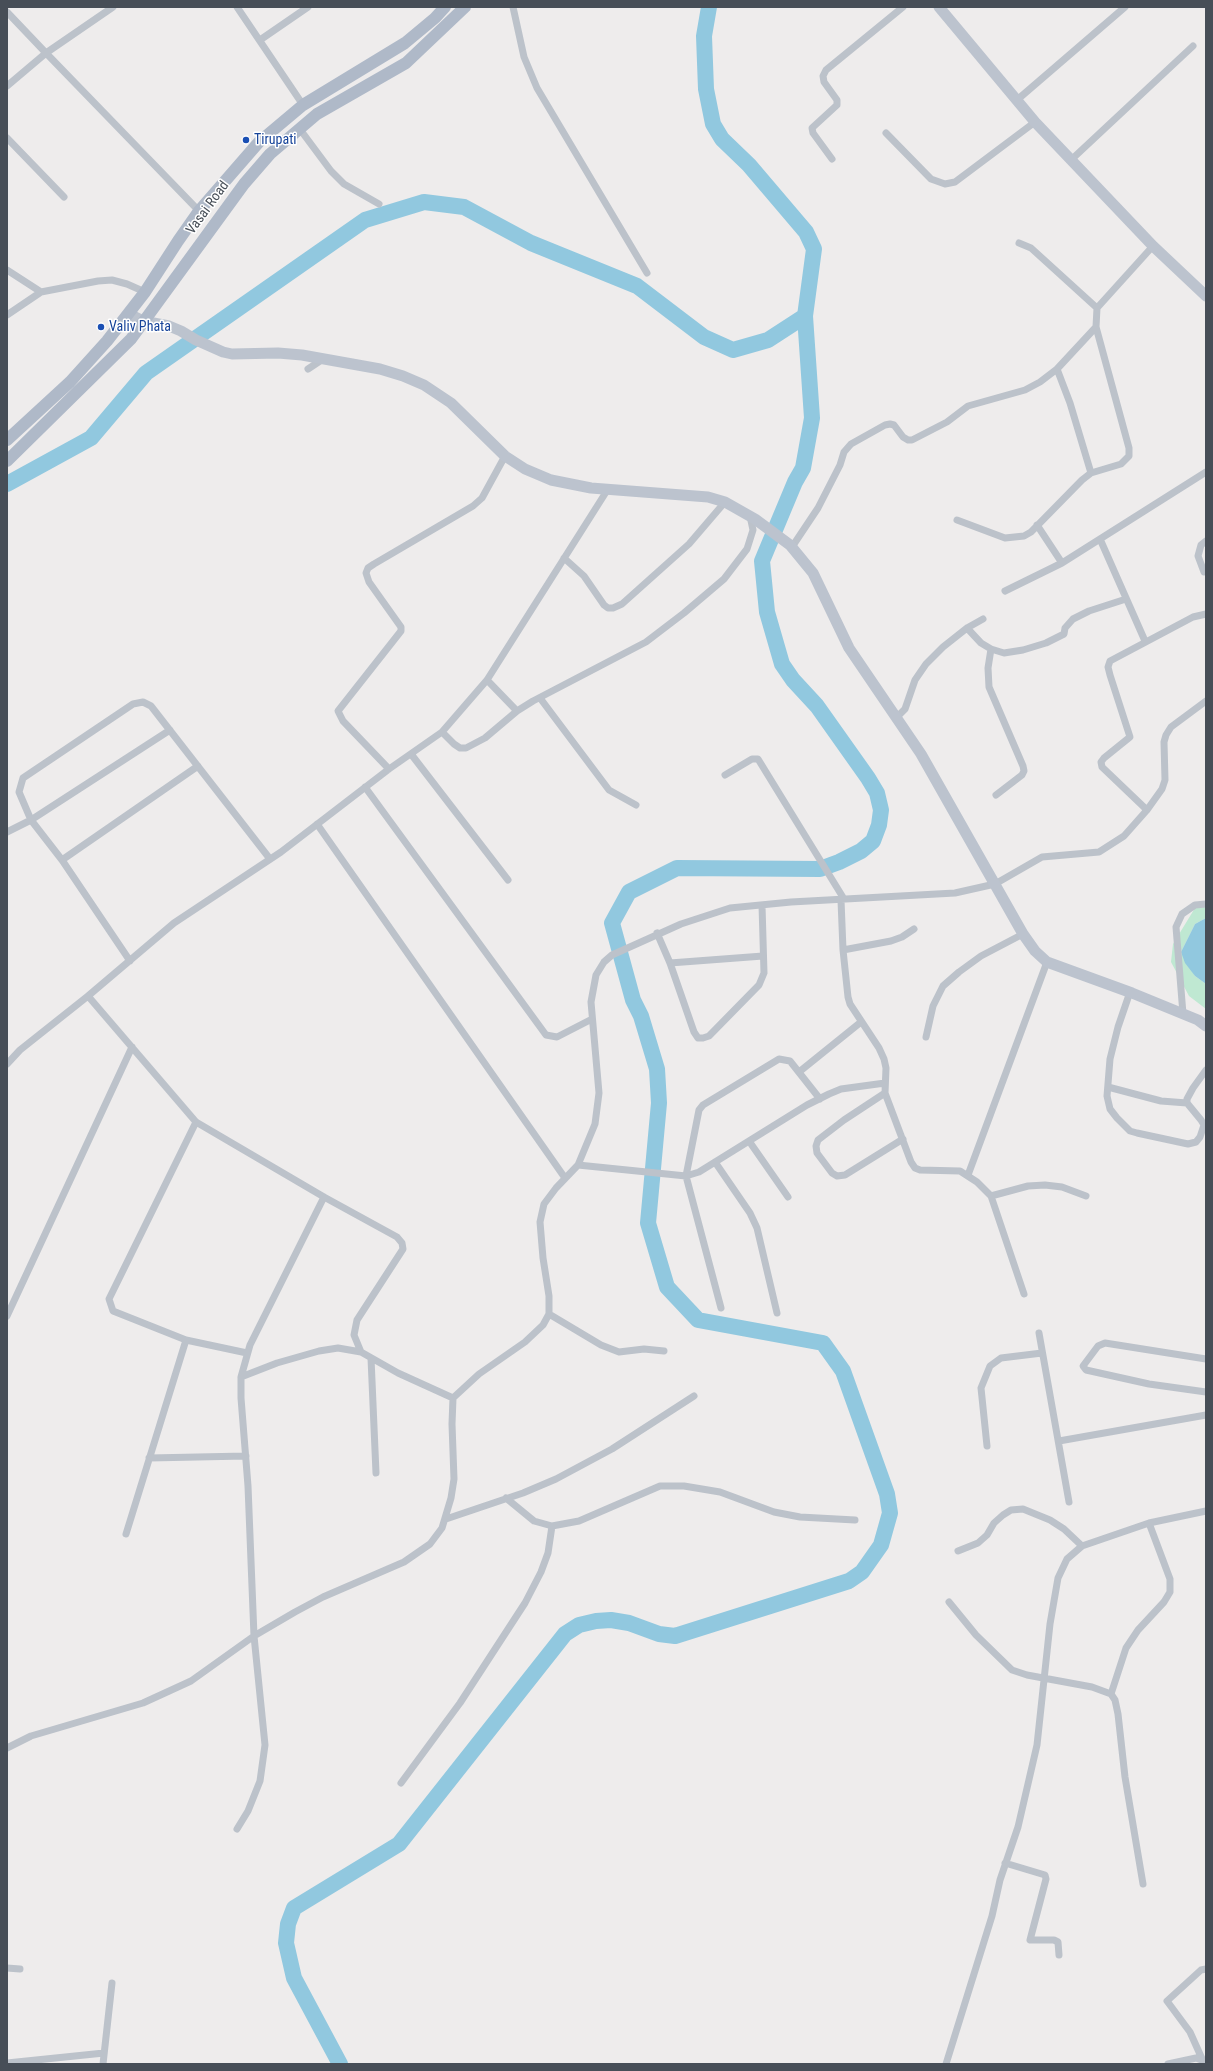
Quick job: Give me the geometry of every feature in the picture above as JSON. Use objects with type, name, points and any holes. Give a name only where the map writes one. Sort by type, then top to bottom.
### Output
[{"type":"main road","name":"Vasai Road","points":[[7,440],[70,382],[128,314],[199,211],[259,142],[303,105],[405,43],[435,18],[445,7]]},
{"type":"main road","name":"Vasai Road","points":[[7,461],[131,339],[244,184],[270,154],[299,128],[344,97],[406,63],[464,7]]},
{"type":"street","points":[[237,7],[303,105]]},
{"type":"street","points":[[260,40],[308,7]]},
{"type":"street","points":[[513,7],[524,57],[537,88],[647,273]]},
{"type":"street","points":[[832,160],[813,133],[812,128],[837,105],[837,100],[824,82],[823,76],[826,70],[903,7]]},
{"type":"street","points":[[939,7],[1035,122],[1153,246],[1206,296]]},
{"type":"street","points":[[1017,100],[1124,7]]},
{"type":"street","points":[[7,86],[46,53],[109,8]]},
{"type":"street","points":[[7,12],[199,211]]},
{"type":"street","points":[[1071,160],[1193,46]]},
{"type":"street","points":[[886,133],[931,179],[945,184],[955,182],[1035,122]]},
{"type":"street","points":[[299,128],[331,171],[344,184],[379,204]]},
{"type":"street","points":[[7,138],[64,197]]},
{"type":"street","points":[[1019,243],[1030,248],[1097,308]]},
{"type":"street","points":[[957,520],[1004,538],[1024,536],[1038,525],[1082,480],[1091,473],[1121,464],[1129,456],[1129,448],[1096,327],[1097,308],[1153,246]]},
{"type":"street","points":[[8,271],[41,292]]},
{"type":"street","points":[[7,315],[41,292],[98,281],[112,280],[127,284],[144,292]]},
{"type":"street","points":[[128,314],[143,321],[169,326],[196,340],[232,354],[278,353],[380,369],[403,376],[424,385],[451,403],[505,456],[525,469],[551,480],[574,486],[708,497],[726,502],[753,517],[791,546],[813,573],[850,648],[896,718],[922,754],[1023,934],[1035,952],[1047,962],[1130,992],[1183,1014],[1206,1026]]},
{"type":"street","points":[[791,546],[818,508],[840,465],[844,452],[851,444],[885,425],[890,424],[894,425],[903,437],[908,440],[912,440],[947,422],[968,406],[1025,390],[1040,382],[1056,369],[1096,327]]},
{"type":"street","points":[[308,369],[323,359]]},
{"type":"street","points":[[1056,369],[1070,403],[1091,473]]},
{"type":"street","points":[[389,769],[343,721],[338,711],[401,631],[401,627],[369,582],[366,573],[368,568],[374,564],[473,506],[482,498],[505,456]]},
{"type":"street","points":[[1005,590],[1062,563],[1206,472]]},
{"type":"street","points":[[7,1064],[20,1050],[88,996],[174,922],[270,859],[389,769],[442,732],[487,680],[608,489]]},
{"type":"street","points":[[564,558],[584,576],[604,605],[608,608],[612,608],[622,604],[688,544],[726,502]]},
{"type":"street","points":[[442,732],[460,748],[466,748],[485,738],[517,711],[646,642],[684,613],[724,579],[746,549],[753,530],[753,517]]},
{"type":"street","points":[[1038,525],[1062,563]]},
{"type":"street","points":[[1100,539],[1145,641]]},
{"type":"street","points":[[1204,572],[1198,556],[1201,545],[1206,541]]},
{"type":"street","points":[[967,628],[981,643],[991,649],[1004,653],[1023,650],[1046,643],[1064,634],[1065,628],[1073,619],[1089,611],[1126,599]]},
{"type":"street","points":[[1147,810],[1106,772],[1102,766],[1101,762],[1130,737],[1108,667],[1110,661],[1145,641],[1193,618],[1206,614]]},
{"type":"street","points":[[896,718],[905,709],[915,680],[926,664],[967,628],[983,619]]},
{"type":"street","points":[[991,649],[988,668],[989,687],[1024,771],[1022,775],[996,795]]},
{"type":"street","points":[[487,680],[517,711]]},
{"type":"street","points":[[540,698],[609,790],[636,805]]},
{"type":"street","points":[[7,1748],[31,1736],[143,1704],[191,1681],[254,1636],[323,1597],[404,1562],[430,1544],[442,1528],[452,1498],[454,1479],[452,1424],[453,1398],[478,1374],[525,1342],[543,1326],[549,1314],[549,1296],[543,1258],[540,1222],[544,1204],[578,1165],[595,1124],[599,1093],[591,1002],[596,975],[604,962],[612,955],[657,933],[730,908],[955,893],[995,884],[1042,857],[1099,852],[1108,848],[1124,836],[1147,810],[1162,789],[1165,780],[1164,742],[1166,735],[1171,727],[1206,701]]},
{"type":"street","points":[[130,961],[62,860],[31,820],[19,792],[23,778],[133,704],[143,702],[151,706],[270,859]]},
{"type":"street","points":[[7,832],[31,820],[170,730]]},
{"type":"street","points":[[411,754],[508,880]]},
{"type":"street","points":[[725,775],[752,759],[758,759],[842,900],[843,950],[848,997],[861,1022],[879,1048],[884,1059],[886,1083],[885,1093],[915,1168],[920,1170],[960,1171],[968,1175],[991,1196],[1024,1294]]},
{"type":"street","points":[[62,860],[198,766]]},
{"type":"street","points":[[365,787],[546,1035],[557,1038],[592,1019]]},
{"type":"street","points":[[317,824],[566,1178]]},
{"type":"street","points":[[1183,1014],[1176,927],[1182,914],[1195,905],[1206,904]]},
{"type":"street","points":[[657,933],[670,963],[694,1032],[698,1038],[703,1038],[709,1036],[759,985],[764,973],[762,905]]},
{"type":"street","points":[[843,950],[891,941],[902,937],[914,929]]},
{"type":"street","points":[[926,1036],[933,1006],[943,986],[981,956],[1023,934]]},
{"type":"street","points":[[670,963],[763,956]]},
{"type":"street","points":[[968,1175],[1047,962]]},
{"type":"street","points":[[1108,1087],[1161,1101],[1187,1103],[1204,1126],[1200,1137],[1196,1142],[1188,1144],[1130,1131],[1110,1109],[1107,1096],[1110,1059],[1118,1027],[1130,992]]},
{"type":"street","points":[[88,996],[196,1122],[324,1197],[397,1237],[402,1243],[404,1249],[357,1320],[354,1335],[361,1352]]},
{"type":"street","points":[[798,1072],[861,1022]]},
{"type":"street","points":[[7,1316],[132,1047]]},
{"type":"street","points":[[721,1308],[686,1176],[696,1121],[702,1105],[779,1059],[790,1061],[820,1099]]},
{"type":"street","points":[[1187,1103],[1193,1088],[1206,1070]]},
{"type":"street","points":[[578,1165],[686,1176],[699,1172],[749,1140],[820,1099],[841,1089],[886,1083]]},
{"type":"street","points":[[885,1093],[844,1120],[818,1140],[816,1146],[817,1153],[832,1173],[837,1176],[845,1175],[903,1139]]},
{"type":"street","points":[[196,1122],[109,1299],[113,1311],[186,1340],[247,1353]]},
{"type":"street","points":[[749,1140],[788,1197]]},
{"type":"street","points":[[715,1162],[750,1213],[757,1228],[777,1313]]},
{"type":"street","points":[[991,1196],[1028,1186],[1045,1185],[1062,1187],[1086,1196]]},
{"type":"street","points":[[237,1829],[248,1810],[260,1781],[265,1745],[254,1636],[246,1456],[240,1377],[247,1353],[324,1197]]},
{"type":"street","points":[[549,1314],[601,1344],[619,1352],[644,1349],[664,1351]]},
{"type":"street","points":[[1039,1333],[1069,1502]]},
{"type":"street","points":[[126,1534],[186,1340]]},
{"type":"street","points":[[1206,1359],[1106,1343],[1098,1346],[1082,1366],[1086,1370],[1118,1377],[1206,1392]]},
{"type":"street","points":[[240,1377],[278,1363],[338,1348],[361,1352],[398,1373],[453,1398]]},
{"type":"street","points":[[987,1446],[981,1388],[990,1366],[1001,1358],[1042,1353]]},
{"type":"street","points":[[371,1358],[376,1473]]},
{"type":"street","points":[[446,1519],[523,1493],[581,1467],[612,1449],[694,1396]]},
{"type":"street","points":[[1059,1441],[1206,1415]]},
{"type":"street","points":[[149,1458],[246,1456]]},
{"type":"street","points":[[506,1498],[534,1521],[552,1526],[579,1521],[660,1486],[684,1486],[720,1492],[774,1512],[800,1517],[855,1520]]},
{"type":"street","points":[[958,1551],[978,1543],[987,1535],[994,1523],[1003,1515],[1012,1510],[1023,1509],[1050,1520],[1064,1529],[1082,1546]]},
{"type":"street","points":[[946,2064],[988,1930],[1005,1863],[1018,1827],[1037,1745],[1050,1624],[1058,1578],[1067,1559],[1082,1546],[1149,1524],[1206,1510]]},
{"type":"street","points":[[1111,1694],[1126,1648],[1138,1630],[1164,1602],[1170,1592],[1170,1579],[1149,1524]]},
{"type":"street","points":[[401,1783],[460,1703],[525,1603],[541,1572],[548,1553],[552,1526]]},
{"type":"street","points":[[949,1602],[976,1635],[1012,1670],[1027,1675],[1092,1687],[1111,1694],[1115,1700],[1118,1714],[1124,1777],[1143,1884]]},
{"type":"street","points":[[1005,1863],[1045,1875],[1030,1940],[1054,1940],[1058,1942],[1059,1955]]},
{"type":"street","points":[[7,1968],[20,1969]]},
{"type":"street","points":[[1204,2062],[1190,2032],[1167,2001],[1180,1987],[1201,1970],[1206,1969]]},
{"type":"street","points":[[103,2064],[112,1983]]},
{"type":"street","points":[[7,2063],[104,2053]]},
{"type":"street","points":[[1168,2064],[1196,2058],[1204,2062]]},
{"type":"green space","points":[[1206,907],[1206,918],[1195,924],[1181,952],[1195,976],[1206,984],[1206,1009],[1189,996],[1171,962],[1173,944],[1195,908]]},
{"type":"water","points":[[1206,918],[1206,984],[1195,976],[1185,963],[1181,952],[1195,924]]},
{"type":"waterway","points":[[340,2064],[294,1978],[286,1943],[288,1924],[294,1908],[399,1844],[565,1634],[579,1625],[596,1621],[611,1620],[629,1623],[659,1634],[675,1636],[849,1581],[862,1572],[881,1545],[890,1513],[887,1494],[843,1371],[823,1343],[698,1320],[667,1287],[648,1223],[659,1103],[657,1069],[641,1016],[633,1000],[612,923],[629,892],[677,868],[820,869],[839,862],[861,851],[873,841],[879,825],[881,810],[877,793],[868,778],[817,706],[793,680],[782,664],[767,612],[762,561],[795,482],[803,468],[812,418],[805,316],[814,249],[806,232],[749,165],[722,139],[713,124],[706,89],[704,36],[709,7]]},
{"type":"waterway","points":[[7,484],[91,438],[146,373],[365,220],[424,202],[464,207],[531,243],[637,286],[704,337],[733,350],[768,340],[805,316]]},
{"type":"place","name":"Tirupati","points":[[246,140]]},
{"type":"place","name":"Valiv Phata","points":[[101,327]]}]
